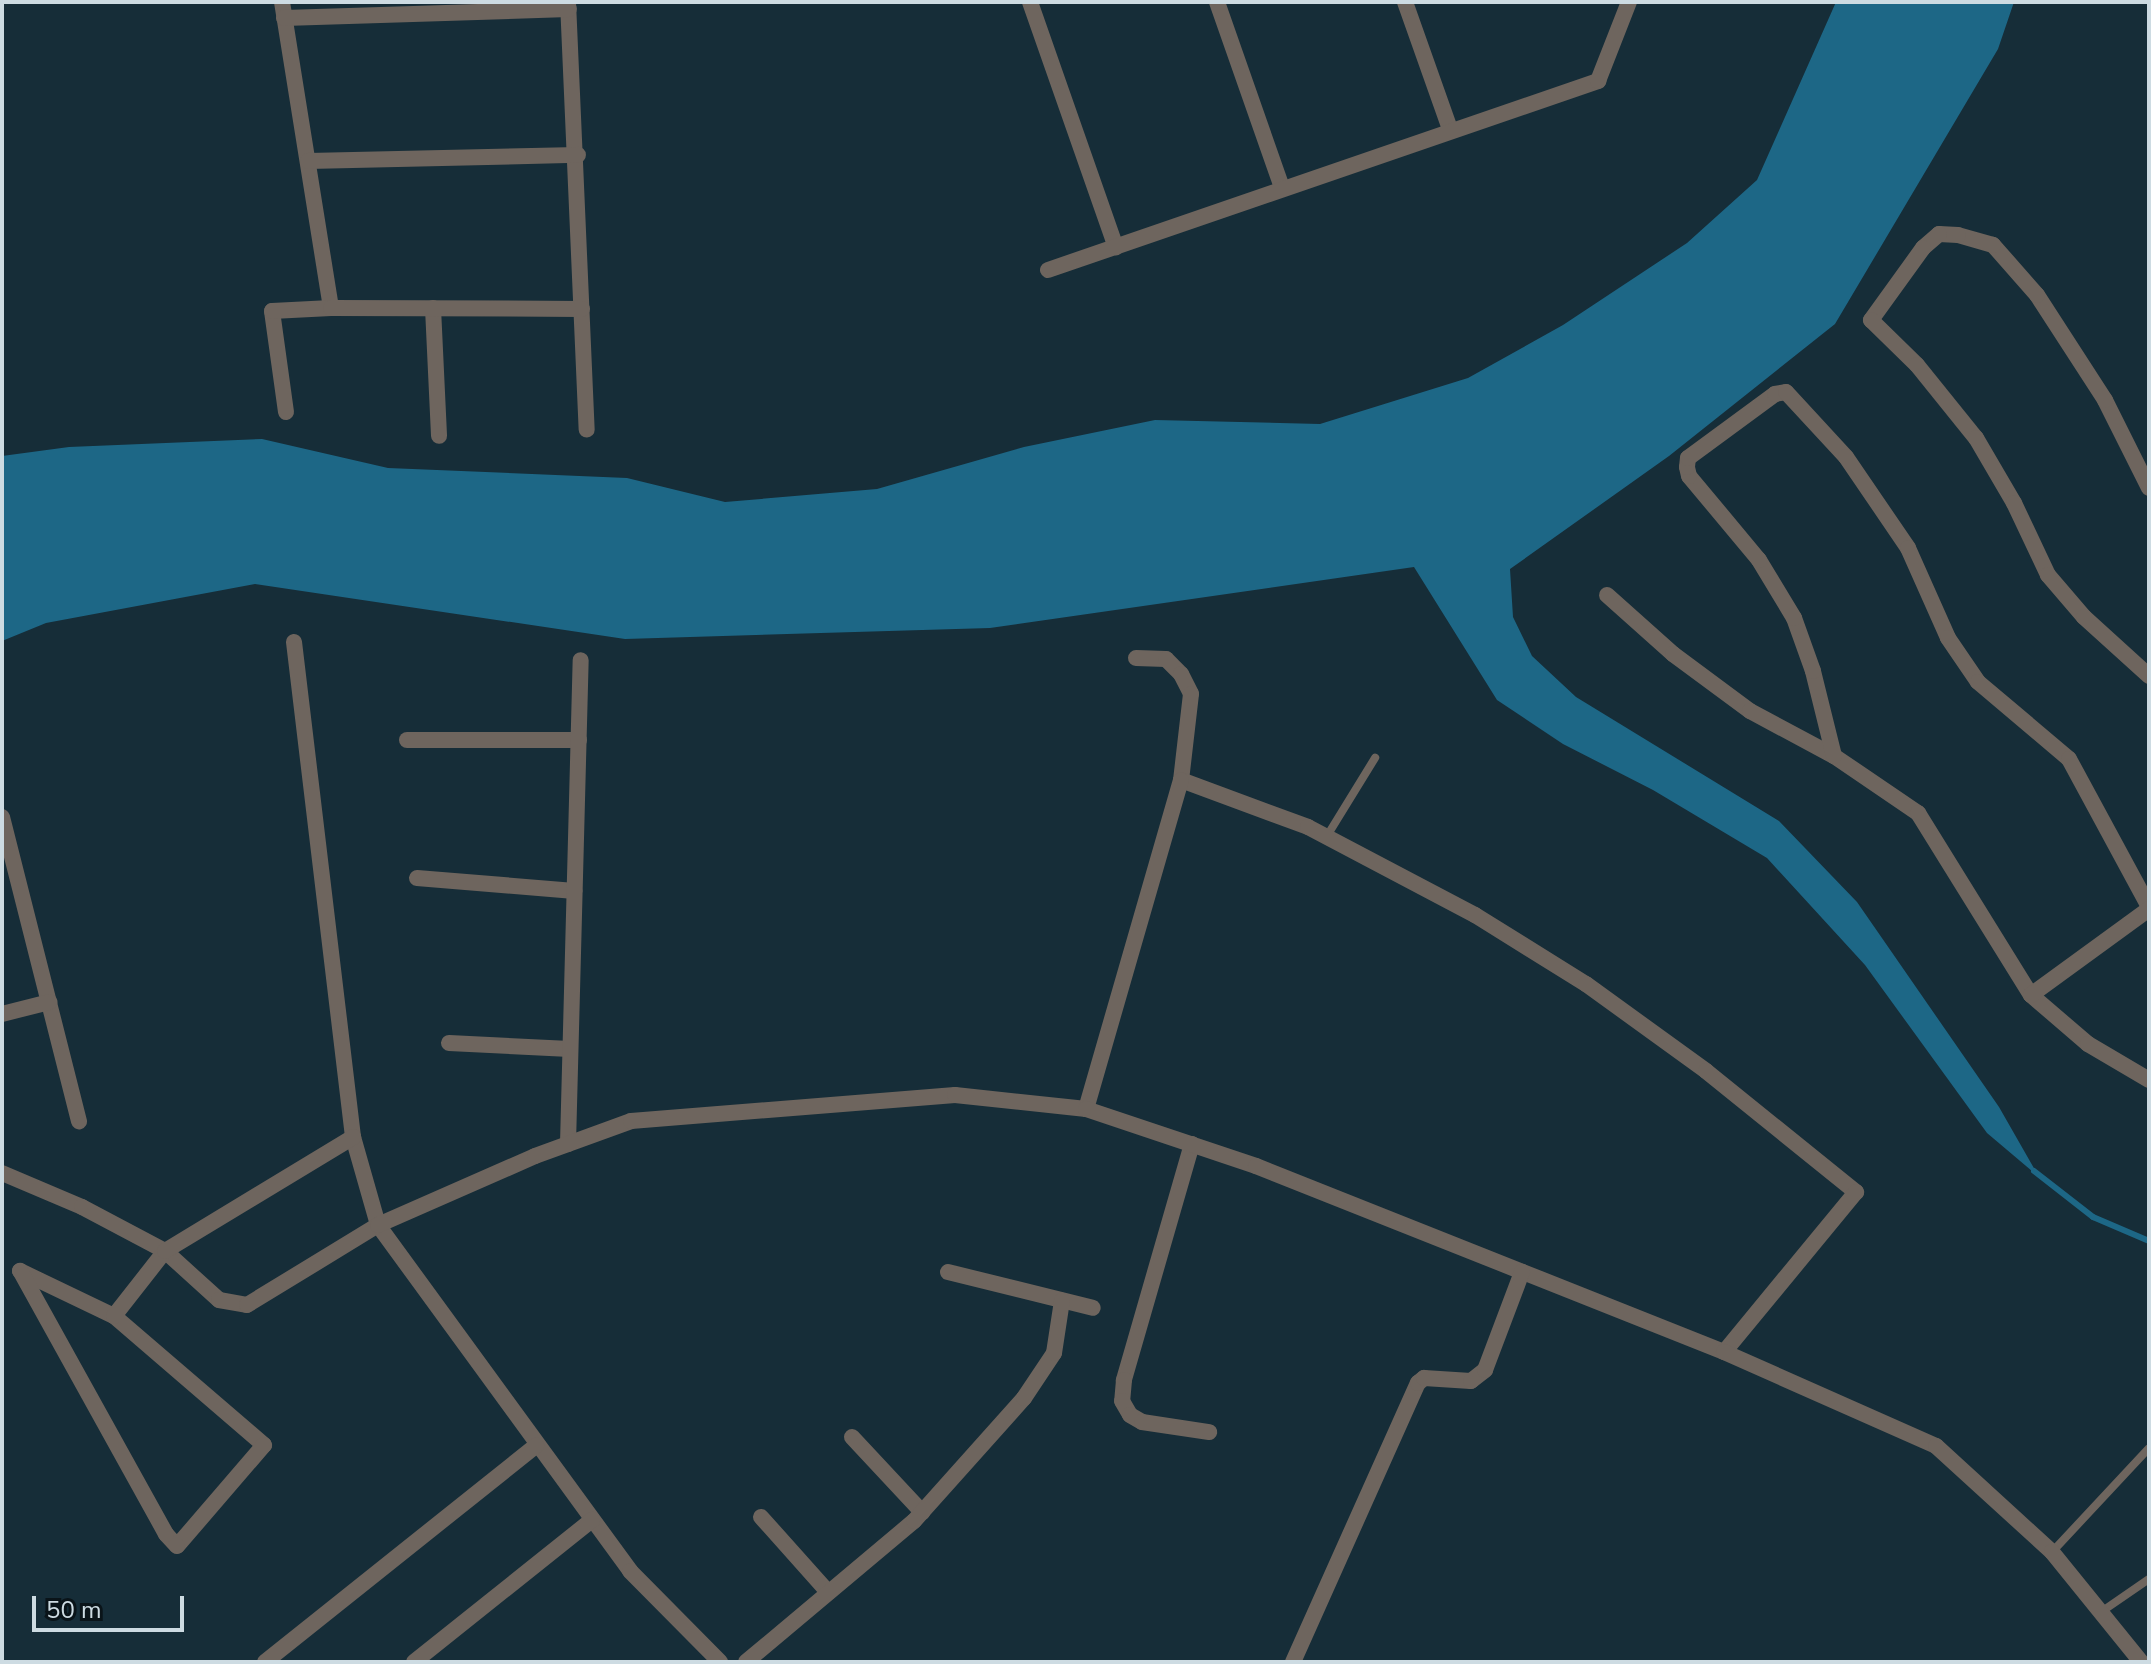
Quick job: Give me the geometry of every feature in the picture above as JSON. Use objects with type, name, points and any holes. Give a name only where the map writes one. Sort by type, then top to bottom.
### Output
[{"type":"street","points":[[1030,2],[1116,247]]},
{"type":"street","points":[[1217,2],[1282,188]]},
{"type":"street","points":[[1405,2],[1450,129]]},
{"type":"street","points":[[331,308],[283,10],[568,6],[578,155],[587,430]]},
{"type":"street","points":[[1048,270],[1450,129],[1598,81],[1623,7]]},
{"type":"street","points":[[308,161],[578,155]]},
{"type":"street","points":[[2149,488],[2105,400],[2037,295],[1993,245],[1958,235],[1939,234],[1923,248],[1871,320],[1917,365],[1976,438],[2014,503],[2048,575],[2084,617],[2149,676]]},
{"type":"street","points":[[286,412],[272,311],[331,308],[582,309]]},
{"type":"street","points":[[433,308],[439,436]]},
{"type":"street","points":[[1834,756],[1817,685],[1794,618],[1759,560],[1689,476],[1687,467],[1688,458],[1775,394],[1786,392],[1846,457],[1908,548],[1948,638],[1978,682],[2069,759],[2149,908],[2031,995]]},
{"type":"street","points":[[1607,595],[1673,654],[1750,711],[1834,756],[1918,813],[2031,995],[2088,1044],[2149,1080]]},
{"type":"street","points":[[294,642],[353,1137],[378,1225],[630,1571],[720,1662]]},
{"type":"street","points":[[1086,1109],[1181,780],[1191,694],[1181,674],[1166,659],[1136,658]]},
{"type":"street","points":[[568,1144],[581,660]]},
{"type":"street","points":[[407,740],[579,740]]},
{"type":"street","points":[[1181,780],[1327,837],[1475,915],[1586,984],[1706,1071],[1856,1192],[1724,1352]]},
{"type":"street","points":[[2,817],[79,1121]]},
{"type":"street","points":[[417,878],[574,891]]},
{"type":"street","points":[[2,1014],[49,1002]]},
{"type":"street","points":[[449,1043],[570,1049]]},
{"type":"street","points":[[2,1173],[82,1207],[165,1251],[219,1300],[247,1305],[378,1225],[568,1144],[631,1121],[955,1095],[1086,1109],[1256,1166],[1724,1352],[1936,1446],[2052,1552],[2141,1662]]},
{"type":"street","points":[[114,1316],[165,1251],[353,1137]]},
{"type":"street","points":[[1192,1144],[1124,1380],[1122,1401],[1130,1415],[1142,1422],[1209,1432]]},
{"type":"street","points":[[20,1271],[114,1316],[264,1445],[177,1546],[166,1534],[20,1271]]},
{"type":"street","points":[[948,1272],[1093,1308]]},
{"type":"street","points":[[1293,1662],[1418,1383],[1424,1378],[1471,1381],[1485,1370],[1522,1272]]},
{"type":"street","points":[[746,1662],[922,1512],[1024,1398],[1054,1353],[1062,1301]]},
{"type":"street","points":[[852,1437],[922,1512]]},
{"type":"street","points":[[265,1662],[536,1446]]},
{"type":"street","points":[[761,1517],[828,1592]]},
{"type":"street","points":[[414,1662],[592,1520]]},
{"type":"lane","points":[[1327,837],[1375,758]]},
{"type":"lane","points":[[2052,1552],[2149,1448]]},
{"type":"lane","points":[[2101,1612],[2149,1579]]},
{"type":"water","points":[[1836,2],[2014,2],[1998,49],[1835,324],[1669,456],[1510,569],[1513,617],[1532,656],[1576,697],[1779,821],[1857,902],[1999,1107],[2039,1177],[1987,1133],[1865,965],[1767,858],[1653,790],[1563,744],[1497,700],[1414,567],[990,628],[625,639],[255,584],[46,623],[2,641],[2,456],[69,447],[262,439],[388,468],[627,478],[725,502],[877,489],[1024,447],[1155,420],[1320,424],[1468,378],[1563,325],[1687,243],[1757,180]]},
{"type":"waterway","points":[[2034,1171],[2093,1217],[2149,1241]]}]
